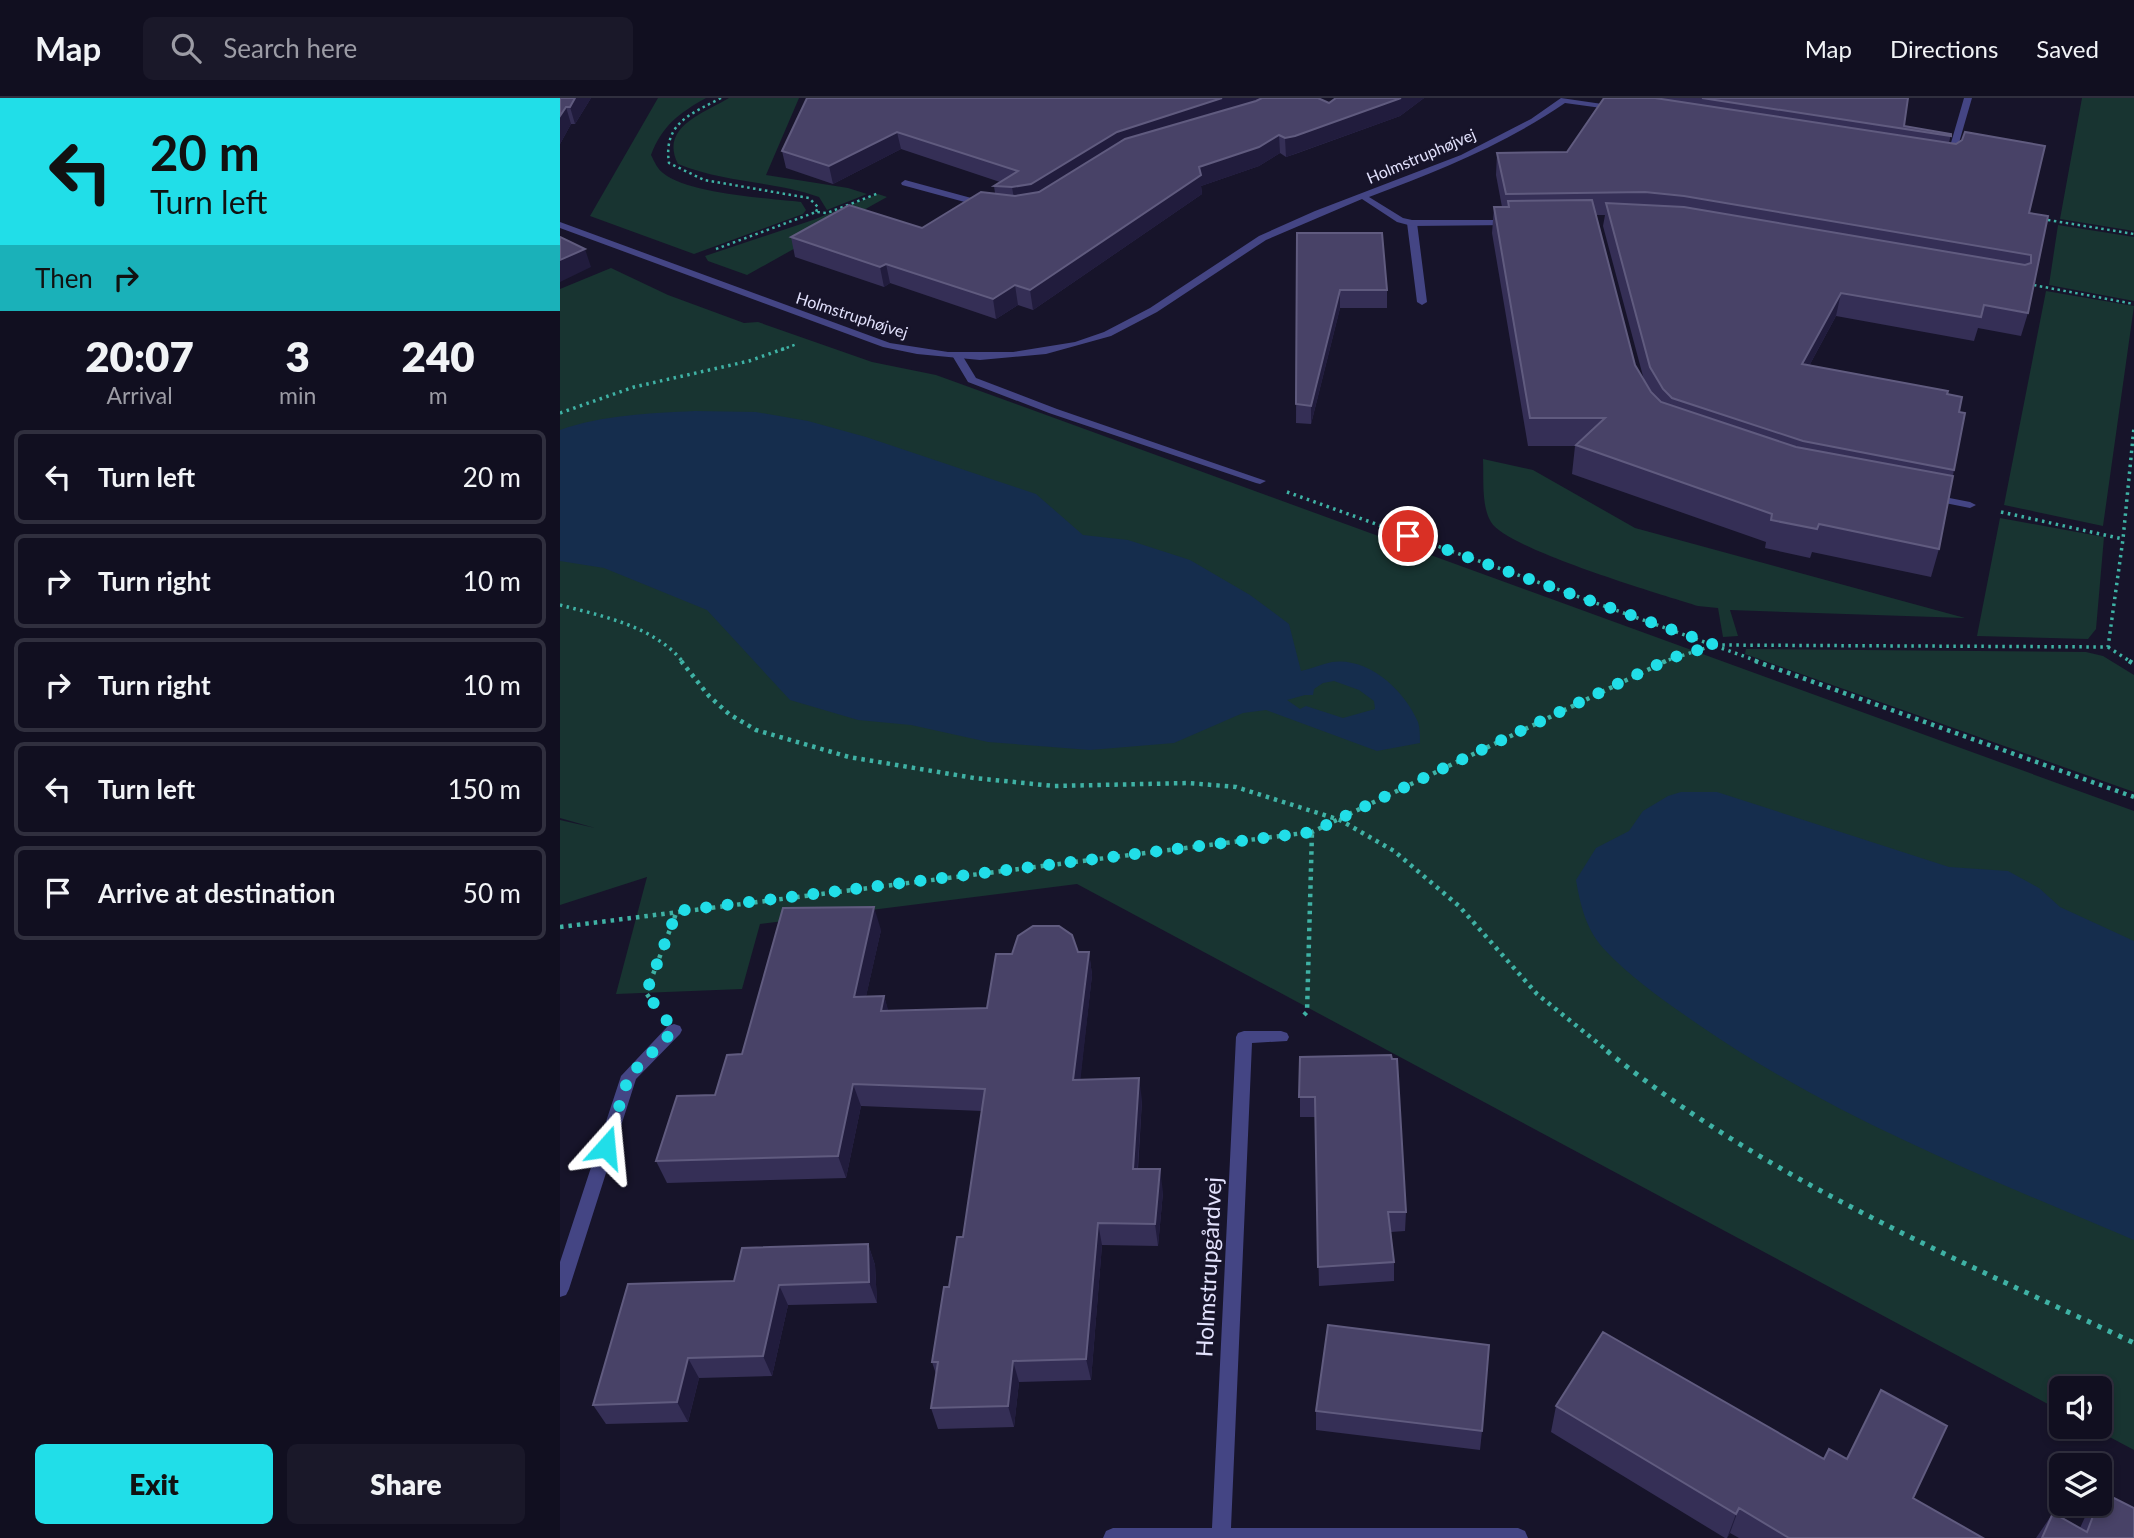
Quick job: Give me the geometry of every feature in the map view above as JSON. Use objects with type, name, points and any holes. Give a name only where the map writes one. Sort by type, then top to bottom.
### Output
[{"type":"street","points":[[1938,158],[1951,160],[1968,98]]},
{"type":"street","name":"Holmstruphøjvej","points":[[560,225],[825,324],[918,353],[958,357],[1023,354],[1086,341],[1134,322],[1250,244],[1281,228],[1458,160],[1564,99],[1630,111]]},
{"type":"street","points":[[905,183],[996,208]]},
{"type":"street","name":"Holmstruphøjvej","points":[[1364,197],[1400,220],[1412,223],[1526,222]]},
{"type":"street","points":[[1412,223],[1422,302]]},
{"type":"street","points":[[958,357],[972,380],[1053,411],[1260,481]]},
{"type":"street","points":[[1916,495],[1970,505]]},
{"type":"street","points":[[560,1289],[629,1076],[674,1030]]},
{"type":"street","name":"Holmstrupgårdvej","points":[[1221,1537],[1244,1037],[1281,1037]]},
{"type":"street","points":[[1113,1538],[1518,1538]]},
{"type":"path","points":[[721,98],[690,115],[669,135],[665,142],[669,163],[704,180],[809,198],[818,207],[816,212]]},
{"type":"path","points":[[675,269],[703,254],[816,212],[827,213],[905,183]]},
{"type":"path","points":[[2040,219],[2134,234]]},
{"type":"path","points":[[2020,282],[2134,304]]},
{"type":"path","points":[[560,413],[634,387],[775,354],[795,346],[825,324]]},
{"type":"path","points":[[2108,648],[2123,539],[2134,427]]},
{"type":"path","points":[[1260,481],[2134,797]]},
{"type":"path","points":[[1970,505],[2123,539]]},
{"type":"path","points":[[560,605],[610,618],[648,634],[677,655],[709,696],[729,714],[756,730],[849,757],[974,778],[1054,786],[1189,783],[1236,787],[1340,820],[1394,851],[1459,906],[1537,994],[1631,1070],[1727,1137],[1849,1207],[2134,1343]]},
{"type":"path","points":[[560,926],[1312,832],[1671,658],[1715,645],[1874,644],[2108,648],[2134,664]]},
{"type":"path","points":[[1281,1037],[1307,1012],[1312,832]]},
{"type":"path","points":[[674,1030],[646,993],[677,911]]},
{"type":"green space","points":[[658,98],[706,98],[680,115],[660,136],[651,155],[661,172],[690,186],[749,197],[801,202],[806,210],[803,214],[694,254],[590,216]]},
{"type":"green space","points":[[729,98],[799,98],[766,175],[848,188],[867,194],[827,210],[819,197],[713,175],[678,164],[674,140],[679,131],[697,116]]},
{"type":"green space","points":[[2082,98],[2134,98],[2134,231],[2060,219]]},
{"type":"green space","points":[[878,194],[887,197],[747,275],[708,261],[705,256],[813,220]]},
{"type":"green space","points":[[2058,225],[2134,237],[2134,301],[2049,285]]},
{"type":"green space","points":[[611,268],[668,295],[744,323],[758,322],[872,362],[936,375],[2134,811],[2134,1450],[2112,1438],[2112,1376],[2049,1376],[2049,1405],[1077,884],[760,924],[742,989],[616,994],[647,877],[560,905],[560,820],[595,828],[560,818],[560,289]]},
{"type":"green space","points":[[2046,291],[2134,306],[2103,526],[2004,505]]},
{"type":"green space","points":[[1483,459],[1533,470],[1635,528],[1965,618],[1730,610],[1738,636],[1723,637],[1718,608],[1698,606],[1586,570],[1503,533],[1491,522],[1486,508]]},
{"type":"green space","points":[[2000,518],[2104,537],[2096,629],[2088,639],[1977,636]]},
{"type":"green space","points":[[1746,649],[2086,652],[2103,656],[2134,675],[2134,792],[1745,654]]},
{"type":"water","points":[[695,411],[756,412],[808,421],[866,437],[1036,494],[1083,535],[1128,540],[1190,560],[1250,595],[1289,624],[1301,671],[1332,662],[1346,662],[1372,670],[1384,678],[1412,710],[1419,724],[1420,743],[1377,751],[1266,710],[1243,713],[1174,743],[1090,750],[988,742],[911,725],[858,720],[790,700],[707,610],[604,568],[560,561],[560,430],[610,418]],"holes":[[[1334,681],[1359,690],[1374,701],[1375,709],[1343,718],[1306,706],[1300,709],[1287,700],[1313,695],[1314,689],[1323,683]]]},
{"type":"water","points":[[1681,792],[1717,792],[1949,867],[2008,871],[2039,888],[2060,907],[2134,941],[2134,1240],[1912,1144],[1804,1090],[1702,1027],[1650,990],[1614,959],[1597,941],[1588,924],[1576,880],[1596,848],[1629,831],[1643,811],[1668,796]]},
{"type":"building","points":[[560,98],[575,98],[560,116]]},
{"type":"building","points":[[807,98],[1222,98],[1117,132],[1031,184],[1012,187],[994,186],[1018,171],[897,132],[829,166],[782,151]]},
{"type":"building","points":[[1262,98],[1318,98],[1329,103],[1336,98],[1401,98],[1295,136],[1285,138],[1279,135],[1259,147],[1199,167],[1201,175],[1030,290],[1015,285],[993,299],[886,264],[880,267],[791,237],[849,205],[922,228],[981,192],[1015,196],[1039,192],[1125,139]]},
{"type":"building","points":[[1604,98],[1655,98],[1956,144],[1962,140],[1965,132],[2045,146],[2029,213],[2048,216],[2028,313],[1984,305],[1981,317],[1841,293],[1802,364],[1948,391],[1947,394],[1962,397],[1959,412],[1965,413],[1954,470],[1803,441],[1672,398],[1663,389],[1650,367],[1606,203],[1684,207],[2025,265],[2031,263],[2031,255],[1684,196],[1645,192],[1506,194],[1497,153],[1567,152]]},
{"type":"building","points":[[1702,98],[1908,98],[1904,126],[1951,136]]},
{"type":"building","points":[[1592,200],[1635,365],[1651,392],[1661,402],[1796,447],[1953,476],[1939,549],[1819,524],[1817,529],[1771,520],[1772,514],[1576,445],[1605,418],[1530,418],[1494,207],[1509,207],[1508,201]]},
{"type":"building","points":[[1297,233],[1382,233],[1387,290],[1340,290],[1311,406],[1296,404]]},
{"type":"building","points":[[560,237],[585,249],[560,260]]},
{"type":"building","points":[[874,907],[854,997],[884,996],[881,1011],[987,1008],[996,954],[1012,954],[1018,936],[1033,926],[1059,926],[1072,935],[1078,952],[1089,952],[1073,1080],[1139,1078],[1133,1169],[1160,1169],[1155,1224],[1098,1223],[1086,1359],[1013,1361],[1008,1406],[931,1408],[938,1362],[932,1362],[944,1287],[949,1287],[957,1237],[963,1237],[985,1089],[853,1084],[838,1156],[656,1161],[677,1096],[715,1095],[727,1055],[742,1054],[783,908]]},
{"type":"building","points":[[1391,1055],[1392,1059],[1397,1059],[1406,1212],[1388,1212],[1394,1262],[1318,1267],[1315,1097],[1299,1097],[1300,1057]]},
{"type":"building","points":[[868,1244],[869,1282],[779,1285],[763,1356],[688,1358],[677,1402],[593,1405],[628,1284],[734,1281],[742,1248]]},
{"type":"building","points":[[1328,1325],[1489,1345],[1482,1431],[1316,1411]]},
{"type":"building","points":[[1603,1332],[1824,1459],[1829,1449],[1847,1459],[1881,1390],[1947,1426],[1913,1498],[1983,1538],[1789,1538],[1739,1508],[1736,1514],[1556,1406]]},
{"type":"building","points":[[2112,1497],[2134,1508],[2134,1538],[2042,1538],[2052,1516],[2058,1516],[2087,1532],[2093,1516],[2112,1516]]},
{"type":"route","points":[[606,1147],[629,1076],[674,1030],[646,993],[677,911],[1312,832],[1671,658],[1715,645],[1408,536]]}]
